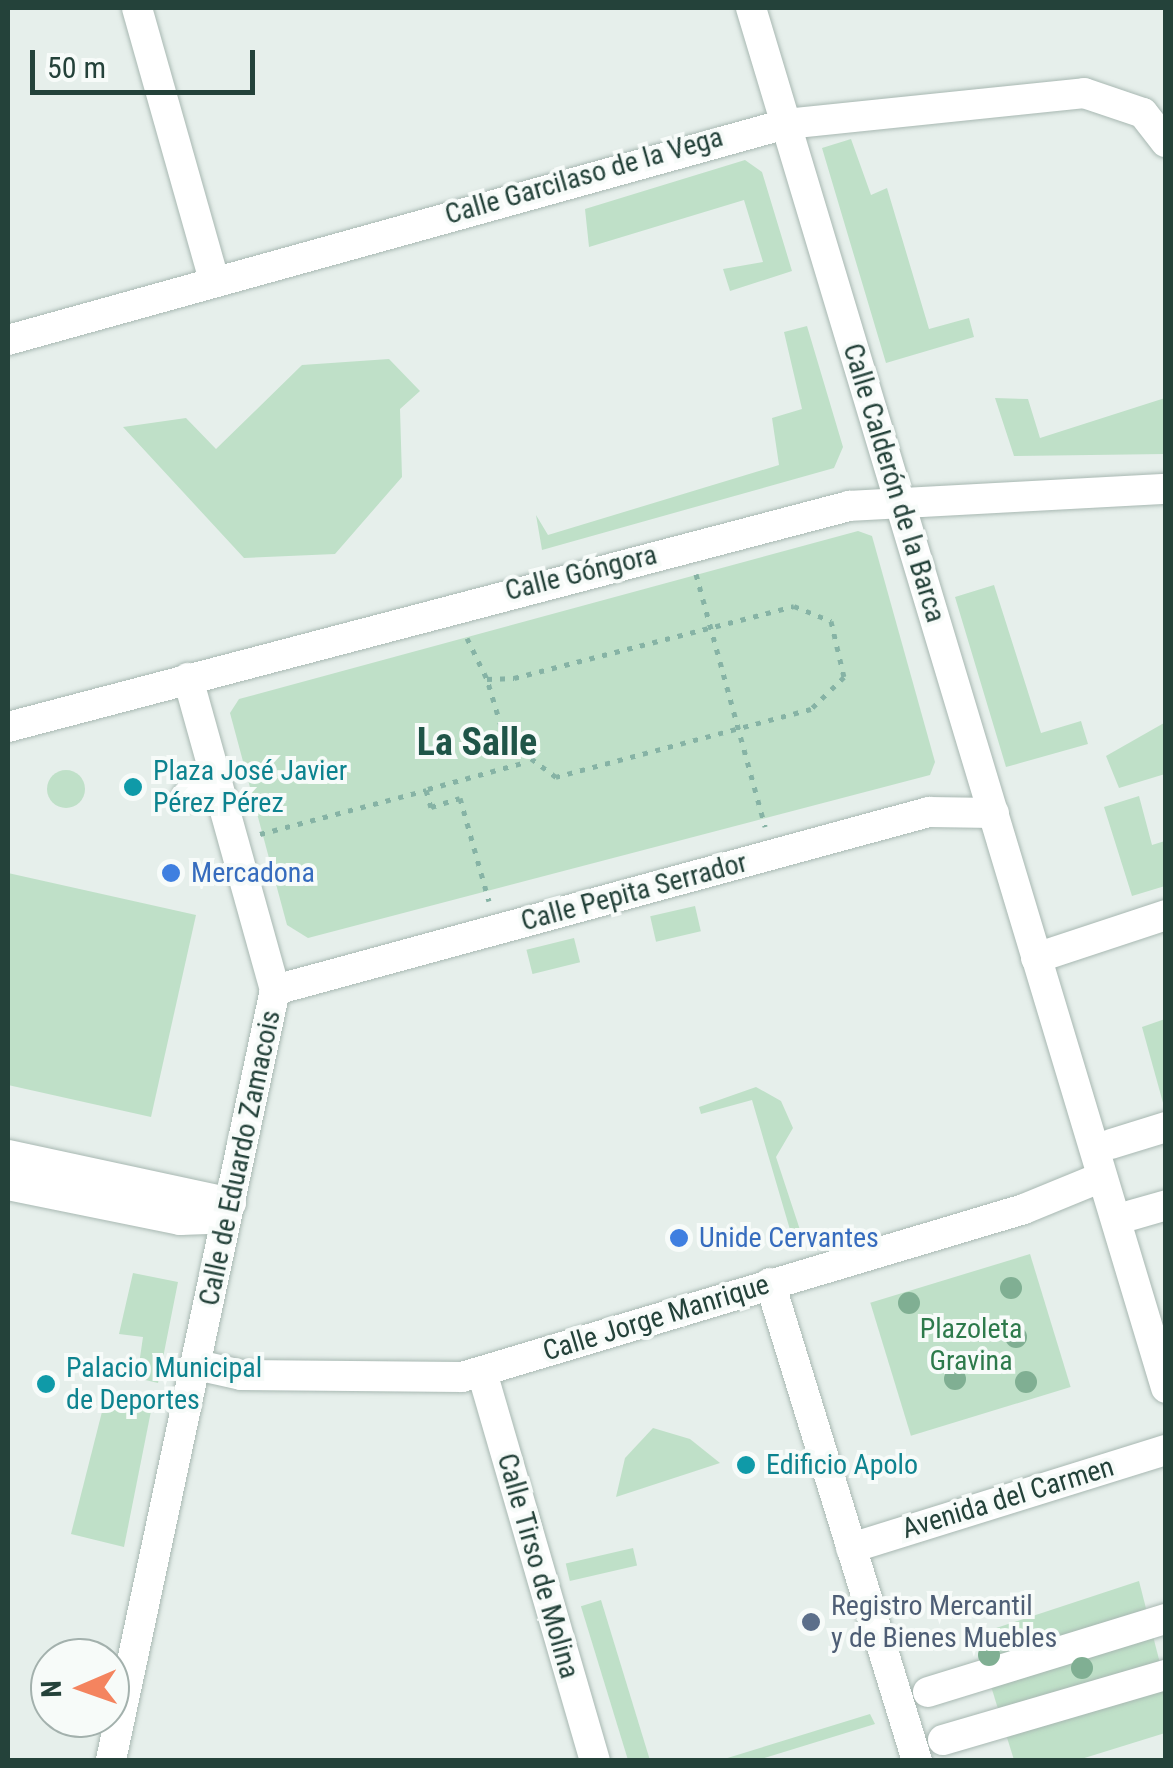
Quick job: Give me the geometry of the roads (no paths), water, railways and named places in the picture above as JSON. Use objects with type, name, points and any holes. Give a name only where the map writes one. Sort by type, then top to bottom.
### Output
[{"type":"street","points":[[137,8],[214,280]]},
{"type":"street","name":"Calle Calderón de la Barca","points":[[751,8],[1166,1388]]},
{"type":"street","name":"Calle Garcilaso de la Vega","points":[[8,340],[786,124],[1084,93],[1143,113],[1164,138]]},
{"type":"street","name":"Calle Góngora","points":[[8,727],[899,497],[1166,489]]},
{"type":"street","name":"Calle de Eduardo Zamacois","points":[[112,1760],[275,990],[188,678]]},
{"type":"street","name":"Calle Pepita Serrador","points":[[275,990],[929,812],[994,813]]},
{"type":"street","points":[[1036,958],[1166,915]]},
{"type":"street","points":[[1111,1144],[1166,1126]]},
{"type":"street","points":[[8,1155],[231,1202]]},
{"type":"street","name":"Calle Jorge Manrique","points":[[197,1366],[278,1376],[482,1372],[1024,1209],[1102,1176]]},
{"type":"street","points":[[8,1185],[180,1220],[208,1219],[231,1202]]},
{"type":"street","points":[[1132,1215],[1166,1205]]},
{"type":"street","points":[[770,1283],[916,1760]]},
{"type":"street","name":"Calle Tirso de Molina","points":[[482,1372],[594,1760]]},
{"type":"street","name":"Avenida del Carmen","points":[[851,1548],[1166,1450]]},
{"type":"street","points":[[928,1692],[1166,1619]]},
{"type":"street","points":[[942,1740],[1166,1675]]},
{"type":"place","name":"Plaza José Javier Pérez Pérez","points":[[133,787]]},
{"type":"place","name":"Mercadona","points":[[171,873]]},
{"type":"place","name":"Unide Cervantes","points":[[679,1238]]},
{"type":"place","name":"Palacio Municipal de Deportes","points":[[46,1384]]},
{"type":"place","name":"Edificio Apolo","points":[[746,1465]]},
{"type":"place","name":"Registro Mercantil y de Bienes Muebles","points":[[811,1622]]},
{"type":"district","name":"La Salle","points":[[477,743]]},
{"type":"park label","name":"Plazoleta Gravina","points":[[971,1345]]}]
